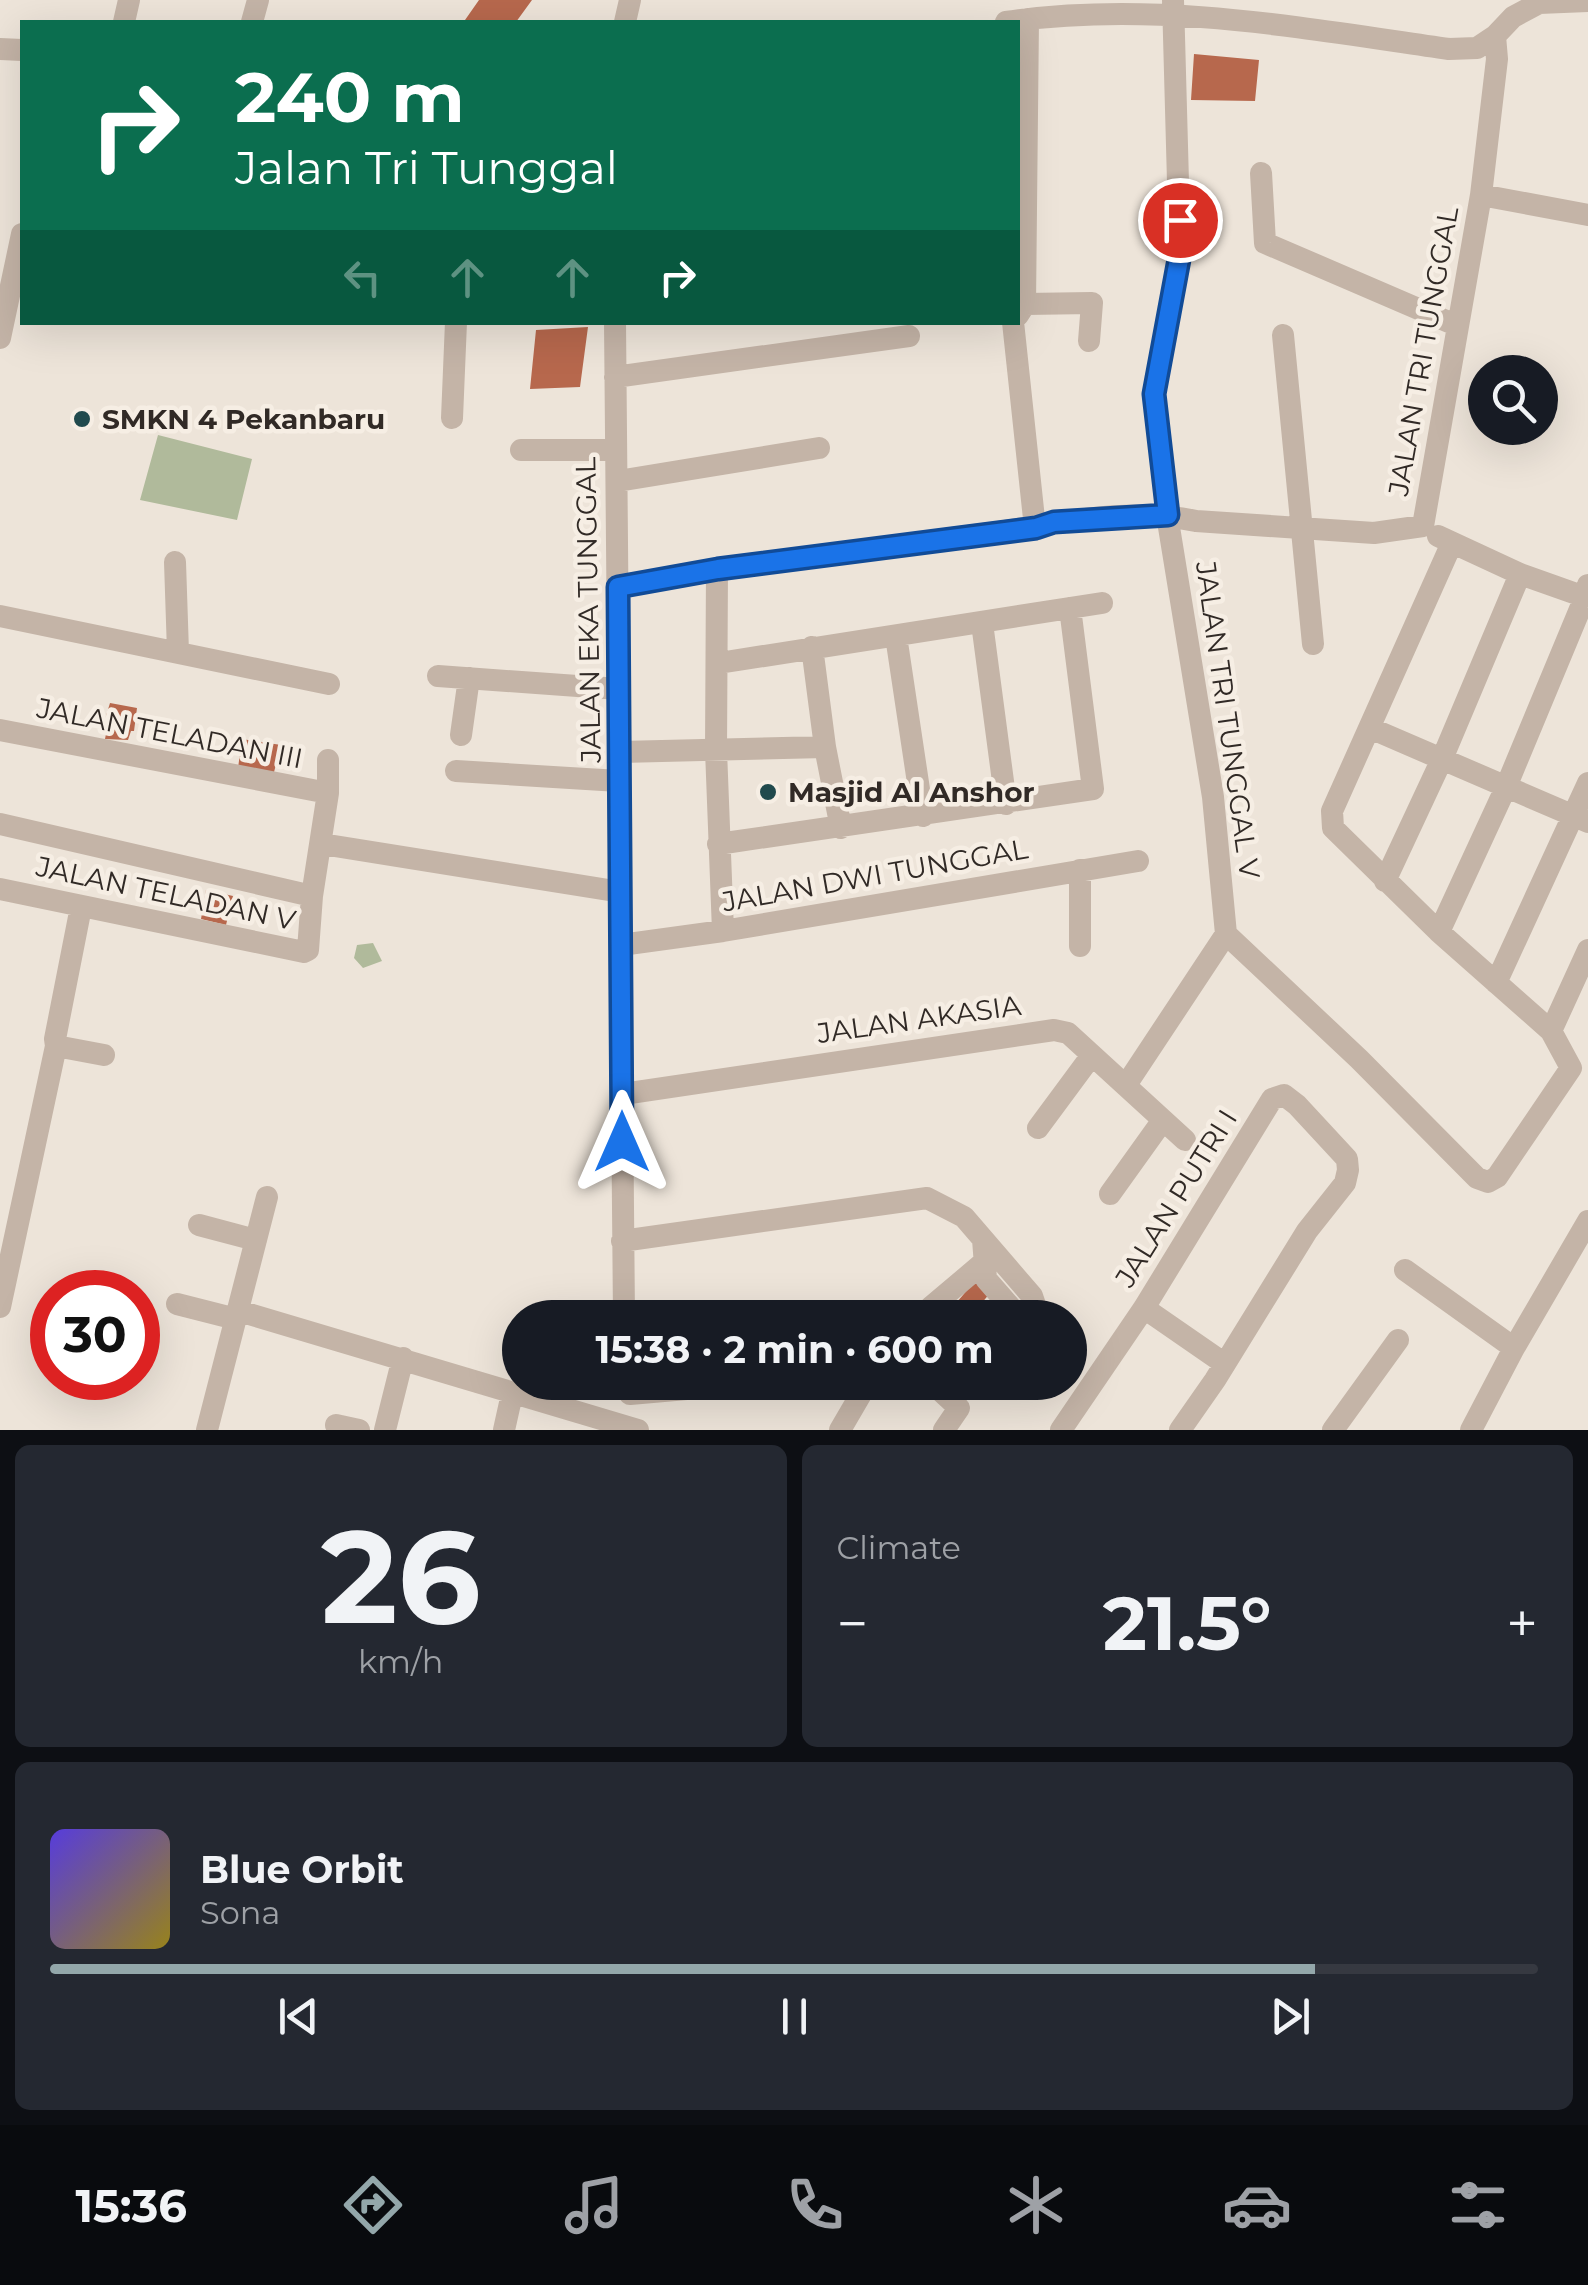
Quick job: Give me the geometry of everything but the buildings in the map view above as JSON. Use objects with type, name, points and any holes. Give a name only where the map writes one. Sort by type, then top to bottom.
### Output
[{"type":"street","name":"JALAN TRI TUNGGAL","points":[[618,587],[718,569],[1036,528],[1054,522],[1168,515],[1196,521],[1374,532],[1423,526],[1481,195],[1506,0]]},
{"type":"street","points":[[1020,20],[1075,8],[1175,7],[1449,49],[1477,48],[1513,17],[1539,3],[1588,0]]},
{"type":"street","name":"JALAN TRI TUNGGAL V","points":[[1175,7],[1180,254],[1154,394],[1168,515],[1213,797],[1226,934]]},
{"type":"street","points":[[1020,136],[1020,254]]},
{"type":"street","points":[[1261,173],[1265,243],[1458,326]]},
{"type":"street","points":[[1481,195],[1588,216]]},
{"type":"street","points":[[0,338],[18,286],[20,260]]},
{"type":"street","points":[[1020,315],[1092,303],[1089,341]]},
{"type":"street","points":[[452,418],[456,325]]},
{"type":"street","name":"JALAN EKA TUNGGAL","points":[[615,325],[624,1300]]},
{"type":"street","points":[[1018,325],[1036,528]]},
{"type":"street","points":[[615,377],[909,336]]},
{"type":"street","points":[[1283,336],[1313,644]]},
{"type":"street","points":[[618,481],[820,448]]},
{"type":"street","points":[[521,450],[616,450]]},
{"type":"street","points":[[1423,526],[1451,545],[1520,574],[1586,591],[1506,787],[1439,932]]},
{"type":"street","points":[[1126,1085],[1226,934],[1477,1178],[1488,1182],[1497,1177],[1580,1073],[1551,1031],[1439,932],[1333,828],[1332,811],[1451,545]]},
{"type":"street","points":[[175,562],[178,652]]},
{"type":"street","points":[[718,569],[716,750],[723,931]]},
{"type":"street","points":[[1385,881],[1442,759],[1520,574]]},
{"type":"street","points":[[719,663],[1102,603]]},
{"type":"street","points":[[718,844],[1093,789],[1070,608]]},
{"type":"street","points":[[0,616],[329,684]]},
{"type":"street","points":[[982,623],[1006,804]]},
{"type":"street","points":[[896,636],[923,816]]},
{"type":"street","points":[[812,646],[824,747],[841,828]]},
{"type":"street","points":[[438,676],[620,688]]},
{"type":"street","points":[[461,736],[469,678]]},
{"type":"street","points":[[1370,728],[1581,819]]},
{"type":"street","name":"JALAN TELADAN III","points":[[0,730],[328,793]]},
{"type":"street","points":[[621,752],[824,747]]},
{"type":"street","name":"JALAN TELADAN V","points":[[0,889],[304,952],[308,950],[312,896],[322,844],[328,760]]},
{"type":"street","points":[[456,770],[619,781]]},
{"type":"street","points":[[1496,983],[1581,819],[1588,783]]},
{"type":"street","points":[[0,824],[312,896]]},
{"type":"street","points":[[322,844],[621,892]]},
{"type":"street","name":"JALAN DWI TUNGGAL","points":[[621,945],[1138,861]]},
{"type":"street","points":[[1080,870],[1080,946]]},
{"type":"street","points":[[0,1308],[56,1046],[81,906]]},
{"type":"street","points":[[1551,1031],[1588,950]]},
{"type":"street","name":"JALAN AKASIA","points":[[622,1094],[1054,1030],[1068,1033],[1185,1140]]},
{"type":"street","points":[[56,1046],[104,1055]]},
{"type":"street","points":[[1038,1128],[1092,1055]]},
{"type":"street","name":"JALAN PUTRI I","points":[[1061,1430],[1144,1308],[1272,1099],[1284,1095],[1347,1159],[1348,1170],[1344,1182],[1306,1231],[1225,1364]]},
{"type":"street","points":[[1110,1194],[1163,1120]]},
{"type":"street","points":[[207,1430],[267,1196]]},
{"type":"street","points":[[622,1241],[926,1198],[964,1218],[983,1251],[1032,1296],[1031,1300]]},
{"type":"street","points":[[1471,1430],[1514,1348],[1578,1258],[1588,1221]]},
{"type":"street","points":[[199,1225],[256,1240]]},
{"type":"street","points":[[938,1300],[983,1251]]},
{"type":"street","points":[[1404,1270],[1514,1348]]},
{"type":"street","points":[[177,1304],[238,1315],[404,1358],[502,1391]]},
{"type":"street","points":[[1144,1308],[1225,1364],[1180,1430]]},
{"type":"street","points":[[1333,1430],[1398,1340]]},
{"type":"street","points":[[385,1430],[404,1358]]},
{"type":"street","points":[[504,1430],[511,1400]]},
{"type":"street","points":[[533,1400],[635,1429],[631,1400]]},
{"type":"street","points":[[840,1430],[858,1400]]},
{"type":"street","points":[[944,1430],[958,1408],[950,1400]]},
{"type":"green space","points":[[158,435],[252,459],[237,520],[140,500]]},
{"type":"green space","points":[[373,943],[382,961],[363,968],[354,958],[357,945]]},
{"type":"place","name":"SMKN 4 Pekanbaru","points":[[82,419]]},
{"type":"place","name":"Masjid Al Anshor","points":[[768,792]]},
{"type":"route","points":[[622,1142],[618,587],[718,569],[1036,528],[1054,522],[1168,515],[1154,394],[1180,254],[1180,220]]}]
